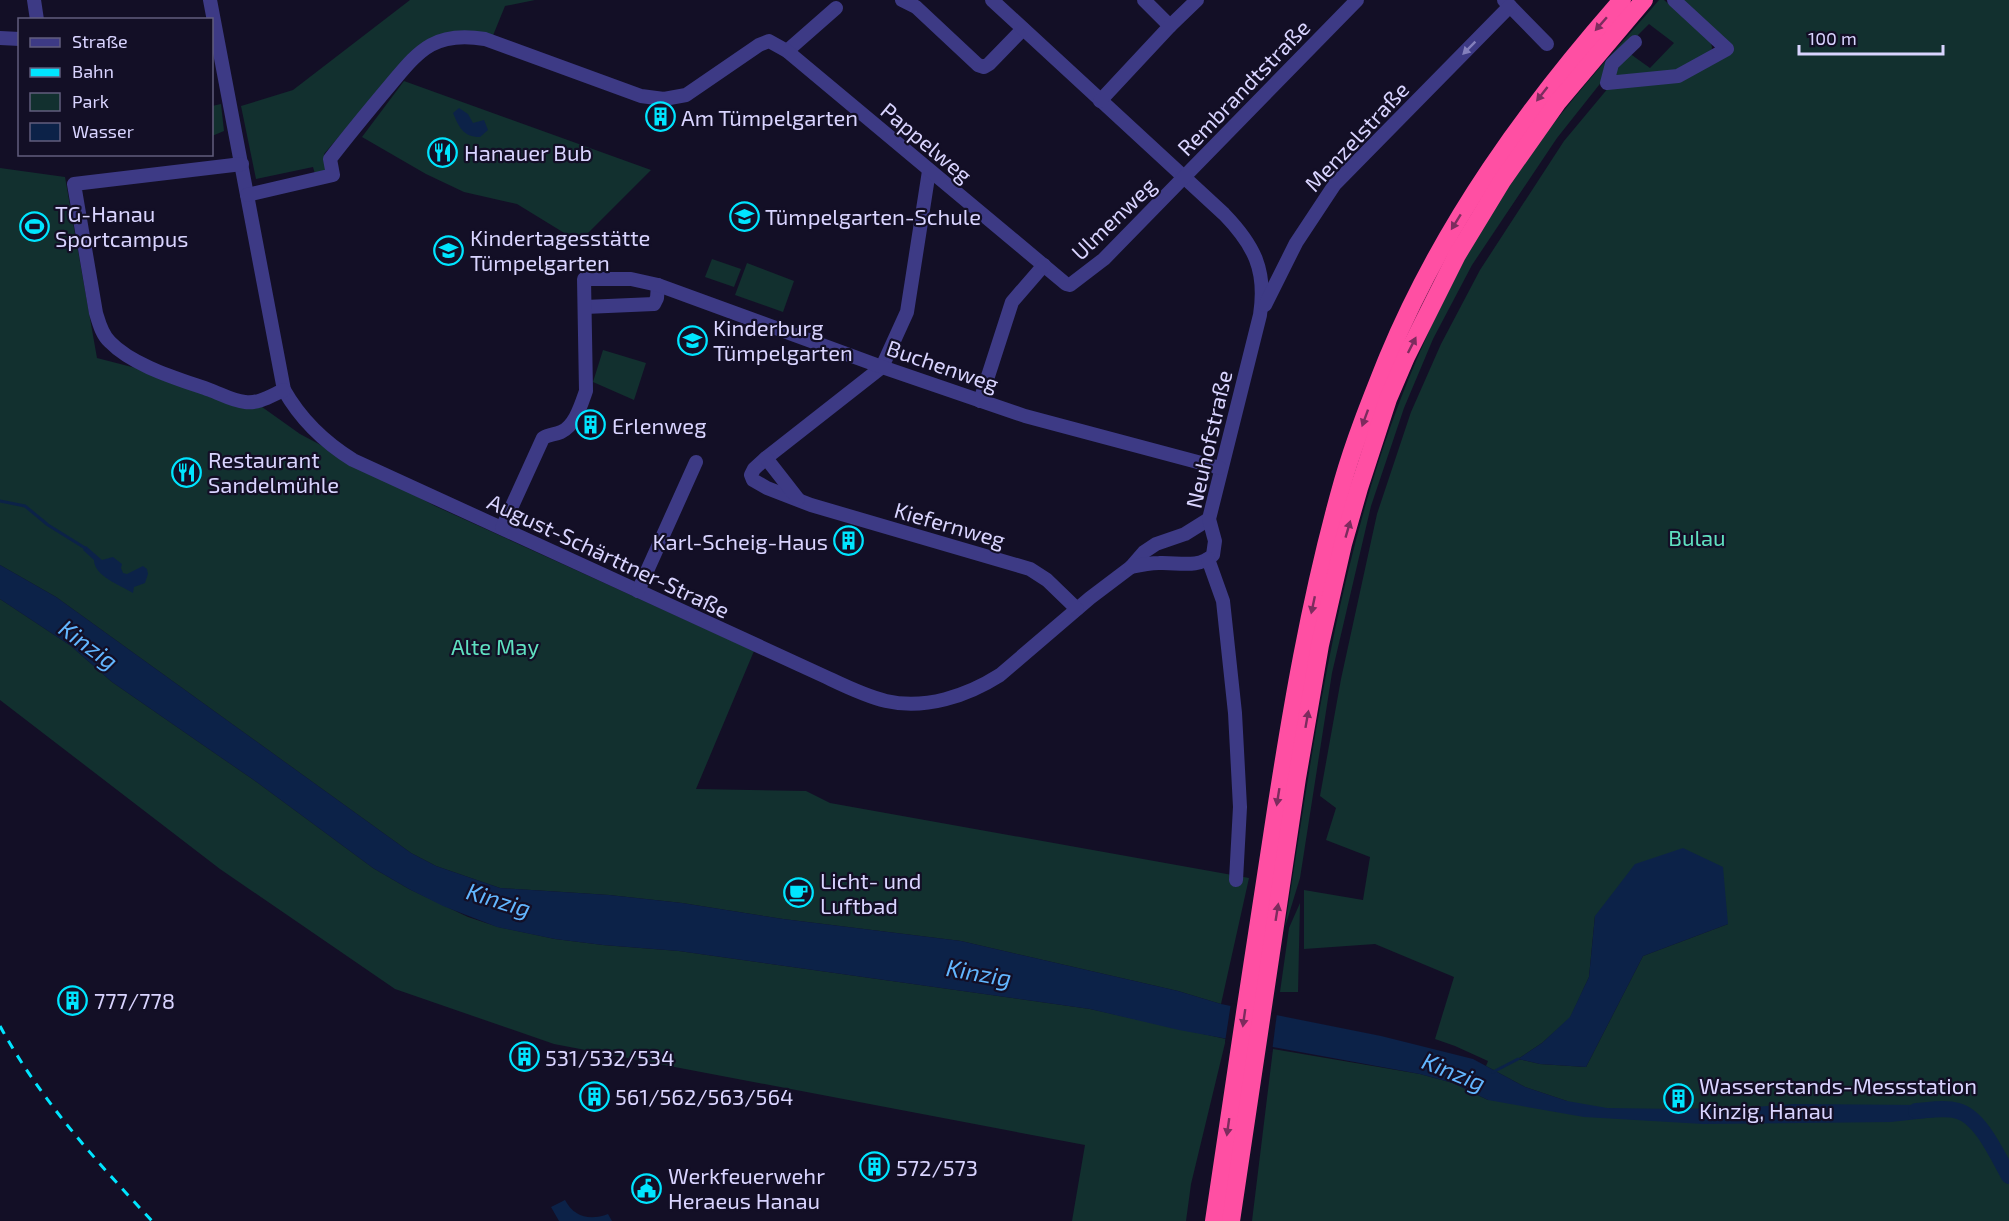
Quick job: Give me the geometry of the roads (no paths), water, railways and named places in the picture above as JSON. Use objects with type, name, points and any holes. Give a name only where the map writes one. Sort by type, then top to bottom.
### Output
[{"type":"highway","points":[[1231,1221],[1245,1070],[1260,969],[1291,717],[1307,631],[1344,478],[1389,355],[1431,268],[1467,206],[1543,93],[1622,0]]},
{"type":"highway","points":[[1260,969],[1320,645],[1343,544],[1388,399],[1456,255],[1502,181],[1557,103],[1644,0]]},
{"type":"highway","points":[[1214,1221],[1245,1070]]},
{"type":"street","points":[[34,0],[37,18]]},
{"type":"street","name":"August-Schärttner-Straße","points":[[210,0],[213,18]]},
{"type":"street","points":[[902,0],[916,7],[978,65],[984,67],[1023,29]]},
{"type":"street","name":"Neuhofstraße","points":[[992,0],[1239,229],[1251,247],[1262,282],[1260,315],[1209,519],[1215,546],[1213,555],[1208,559],[1223,601],[1235,713],[1240,807],[1236,880]]},
{"type":"street","points":[[1144,0],[1170,26]]},
{"type":"street","points":[[1100,101],[1197,0]]},
{"type":"street","name":"Rembrandtstraße","points":[[1183,177],[1357,0]]},
{"type":"street","points":[[1507,3],[1547,44]]},
{"type":"street","name":"Menzelstraße","points":[[1260,315],[1296,243],[1335,184],[1507,3]]},
{"type":"street","points":[[1635,42],[1612,64],[1607,83],[1678,76],[1727,49],[1678,4]]},
{"type":"street","points":[[247,195],[333,175],[330,159],[414,58],[433,44],[468,37],[497,43],[641,96],[664,99],[686,95],[759,45],[769,41],[783,48],[836,8]]},
{"type":"street","name":"August-Schärttner-Straße","points":[[213,21],[285,390],[304,420],[333,448],[362,465],[863,693],[887,701],[903,703],[943,700],[988,683],[1131,567],[1150,547],[1185,534],[1209,519]]},
{"type":"street","points":[[0,38],[18,39]]},
{"type":"street","name":"Pappelweg","points":[[783,48],[929,171],[1070,285]]},
{"type":"street","points":[[242,164],[74,184],[96,313],[108,341],[135,361],[245,402],[263,399],[285,390]]},
{"type":"street","points":[[800,501],[766,458],[882,367],[907,312],[929,171]]},
{"type":"street","name":"Ulmenweg","points":[[1070,285],[1075,284],[1104,259],[1183,177]]},
{"type":"street","points":[[980,401],[1012,302],[1044,265]]},
{"type":"street","name":"Buchenweg","points":[[585,307],[584,279],[631,279],[658,285],[882,367],[1025,416],[1220,468]]},
{"type":"street","points":[[502,528],[543,438],[568,428],[583,399],[586,386],[585,307],[654,304],[658,285]]},
{"type":"street","name":"Kiefernweg","points":[[766,458],[751,475],[753,480],[759,484],[845,516],[1030,569],[1047,580],[1077,609]]},
{"type":"street","points":[[638,591],[696,462]]},
{"type":"street","points":[[1131,567],[1158,563],[1195,564],[1208,559]]},
{"type":"water","points":[[459,108],[468,114],[473,123],[484,120],[488,130],[480,137],[466,133],[453,113]]},
{"type":"water","points":[[86,546],[102,560],[113,557],[122,564],[123,573],[127,574],[143,566],[147,569],[148,574],[145,583],[134,587],[133,593],[109,580],[98,571],[94,560],[83,550]]},
{"type":"water","points":[[0,565],[56,597],[411,853],[436,866],[500,888],[609,895],[682,903],[783,919],[961,941],[1178,991],[1221,1004],[1381,1036],[1473,1059],[1525,1087],[1567,1101],[1607,1108],[1679,1109],[1793,1104],[1923,1105],[1953,1115],[1891,1122],[1703,1124],[1584,1117],[1488,1100],[1453,1083],[1420,1074],[1179,1030],[1090,1009],[679,951],[555,939],[497,927],[443,906],[373,868],[258,783],[112,682],[71,646],[0,599]]},
{"type":"water","points":[[1683,848],[1723,867],[1728,924],[1643,956],[1586,1067],[1540,1064],[1518,1059],[1542,1043],[1570,1017],[1589,977],[1595,916],[1635,864]]},
{"type":"water","points":[[565,1200],[578,1214],[595,1217],[608,1214],[612,1221],[559,1221],[551,1207]]},
{"type":"waterway","points":[[0,501],[25,506],[48,525],[85,548]]},
{"type":"waterway","points":[[1493,1072],[1518,1059]]},
{"type":"waterway","name":"Kinzig","points":[[1916,1111],[1948,1109],[1966,1115],[1981,1129],[2009,1176]]},
{"type":"railway","points":[[0,1026],[15,1053],[50,1104],[152,1221]]},
{"type":"place","name":"Am Tümpelgarten","points":[[660,117]]},
{"type":"place","name":"Hanauer Bub","points":[[443,152]]},
{"type":"place","name":"Tümpelgarten-Schule","points":[[744,216]]},
{"type":"place","name":"TG-Hanau Sportcampus","points":[[34,226]]},
{"type":"place","name":"Kindertagesstätte Tümpelgarten","points":[[449,250]]},
{"type":"place","name":"Kinderburg Tümpelgarten","points":[[692,340]]},
{"type":"place","name":"Erlenweg","points":[[591,425]]},
{"type":"place","name":"Restaurant Sandelmühle","points":[[187,472]]},
{"type":"place","name":"Karl-Scheig-Haus","points":[[849,541]]},
{"type":"place","name":"Licht- und Luftbad","points":[[799,893]]},
{"type":"place","name":"777/778","points":[[73,1000]]},
{"type":"place","name":"531/532/534","points":[[524,1057]]},
{"type":"place","name":"561/562/563/564","points":[[594,1096]]},
{"type":"place","name":"Wasserstands-Messstation Kinzig, Hanau","points":[[1678,1098]]},
{"type":"place","name":"572/573","points":[[875,1167]]},
{"type":"place","name":"Werkfeuerwehr Heraeus Hanau","points":[[647,1188]]},
{"type":"park label","name":"Bulau","points":[[1697,537]]},
{"type":"park label","name":"Alte May","points":[[495,646]]}]
